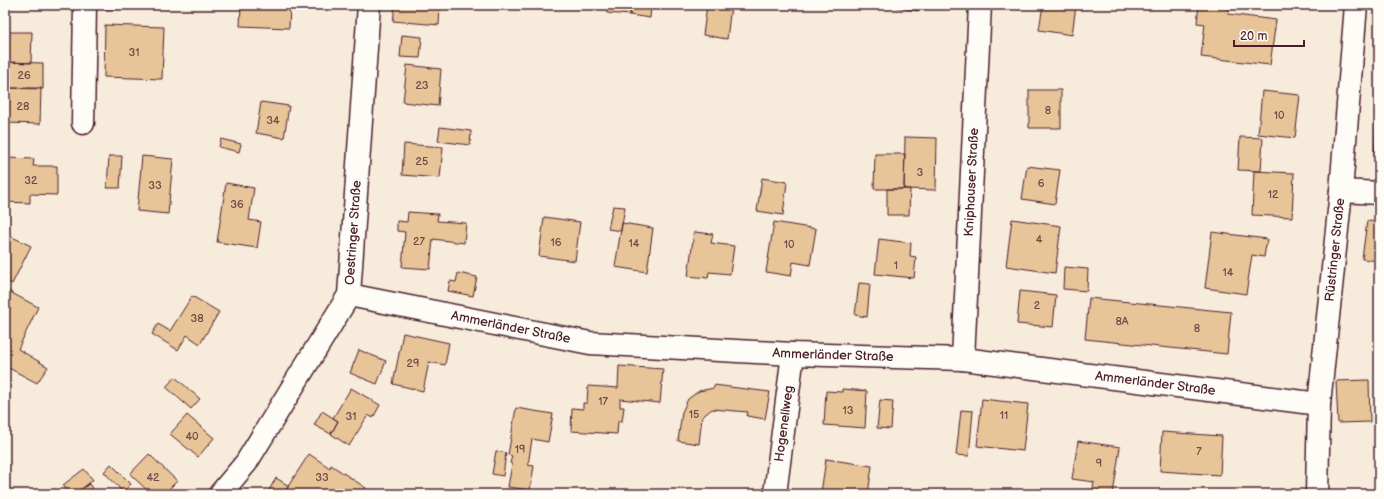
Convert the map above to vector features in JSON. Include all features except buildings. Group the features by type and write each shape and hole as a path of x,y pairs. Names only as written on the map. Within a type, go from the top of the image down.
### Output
{"street":[{"path":"83,123 85,5"},
{"name":"Oestringer Straße","path":"220,494 246,463 349,295 370,5"},
{"name":"Kniphauser Straße","path":"963,359 980,5"},
{"name":"Rüstringer Straße","path":"1317,494 1319,404 1341,191 1356,5"},
{"path":"1341,191 1379,193"},
{"name":"Ammerländer Straße","path":"349,295 590,343 793,354 963,359 1319,404"},
{"name":"Hogenellweg","path":"775,494 793,354"}]}
